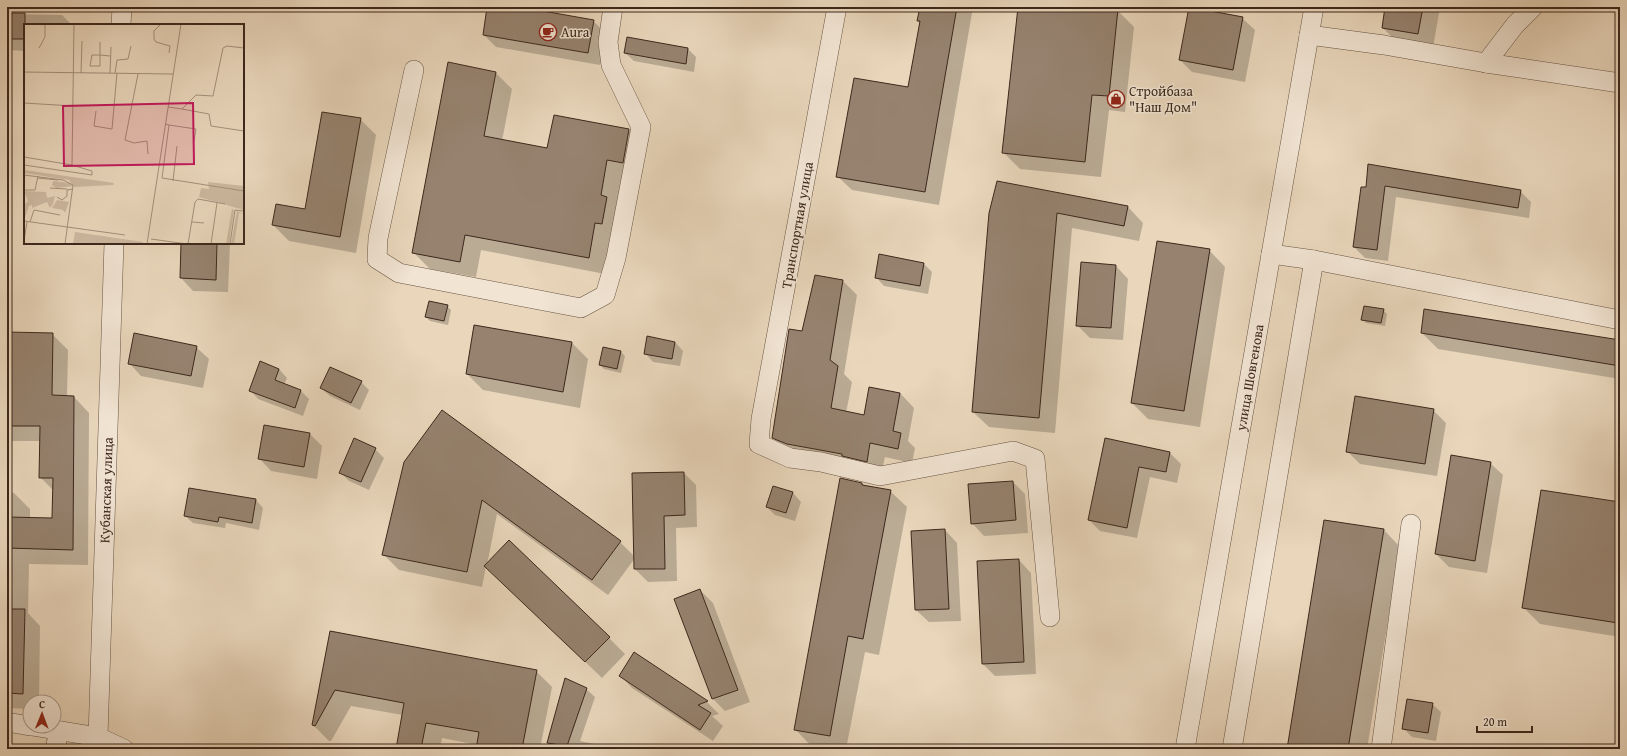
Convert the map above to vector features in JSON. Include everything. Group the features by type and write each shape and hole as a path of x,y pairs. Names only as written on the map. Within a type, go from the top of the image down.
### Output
{"street":[{"path":"121,24 122,7"},
{"path":"414,70 378,238 377,259 399,273 581,308 605,295 616,258 641,127 611,65 608,42 613,7"},
{"name":"Транспортная улица","path":"837,7 761,419 759,444 790,458 821,462 880,476 1013,451 1035,459 1050,617"},
{"name":"улица Шовгенова","path":"1185,749 1314,7"},
{"path":"1486,63 1514,25 1533,7"},
{"path":"1309,35 1384,45 1486,63 1620,83"},
{"name":"Кубанская улица","path":"98,737 114,244"},
{"path":"1271,254 1314,260 1620,320"},
{"path":"1232,749 1314,260"},
{"path":"1381,749 1411,524"},
{"path":"7,722 22,724"},
{"path":"62,731 98,737 124,749"},
{"path":"55,749 58,734"}],"building":[{"path":"487,7 520,7 594,20 588,53 483,35"},
{"path":"920,7 957,7 925,192 836,177 854,78 908,87 920,21 917,21"},
{"path":"1018,7 1095,7 1118,9 1109,96 1092,95 1085,162 1002,153"},
{"path":"1189,7 1243,17 1233,70 1179,60"},
{"path":"1385,7 1423,7 1418,34 1382,28"},
{"path":"7,13 25,13 24,39 7,39"},
{"path":"627,37 688,48 686,64 624,53"},
{"path":"448,62 496,72 484,136 547,148 554,115 629,129 623,163 607,160 601,195 607,197 602,224 595,223 589,258 465,235 460,262 412,253"},
{"path":"322,112 361,118 340,237 272,225 276,204 305,209"},
{"path":"1368,164 1521,190 1518,208 1385,186 1377,250 1353,247 1361,187 1366,187"},
{"path":"997,181 1128,206 1124,226 1057,213 1039,418 972,412 989,213"},
{"path":"1157,241 1210,249 1184,411 1131,403"},
{"path":"181,244 217,244 216,280 180,278"},
{"path":"879,254 924,263 920,286 875,278"},
{"path":"1081,262 1116,265 1111,328 1076,326"},
{"path":"815,275 843,280 830,360 838,366 831,408 864,415 869,387 900,393 893,431 901,433 898,449 870,443 867,462 842,456 842,454 787,444 772,438 789,329 802,331"},
{"path":"429,301 448,305 444,321 425,317"},
{"path":"1364,306 1384,309 1381,323 1361,320"},
{"path":"1424,309 1620,340 1620,366 1421,333"},
{"path":"474,325 572,342 563,392 466,374"},
{"path":"7,332 53,333 52,395 74,396 73,550 7,548 7,517 52,518 53,478 39,478 40,426 7,426"},
{"path":"134,333 197,346 191,376 128,364"},
{"path":"647,336 675,342 672,359 644,354"},
{"path":"603,347 621,351 617,369 599,365"},
{"path":"260,361 279,369 275,380 301,390 295,408 249,391"},
{"path":"330,367 362,381 351,403 320,388"},
{"path":"1355,396 1434,409 1425,464 1346,452"},
{"path":"442,410 621,541 592,580 482,500 467,572 382,555 404,462"},
{"path":"264,425 310,433 304,467 258,459"},
{"path":"354,438 376,448 361,482 339,473"},
{"path":"1105,438 1170,452 1166,472 1139,467 1127,528 1088,520"},
{"path":"1451,455 1491,462 1475,561 1435,554"},
{"path":"684,472 685,515 664,516 665,569 634,569 632,473"},
{"path":"840,478 862,483 862,485 891,490 863,639 848,636 830,736 794,730"},
{"path":"1013,481 1016,520 971,524 968,484"},
{"path":"773,486 793,492 786,513 766,507"},
{"path":"189,488 256,499 252,523 219,517 218,522 184,516"},
{"path":"1541,490 1620,502 1620,612 1618,623 1522,608"},
{"path":"1324,520 1384,529 1348,749 1287,749"},
{"path":"945,529 949,609 915,610 911,531"},
{"path":"509,540 610,637 585,662 484,566"},
{"path":"1019,559 1024,662 982,664 977,561"},
{"path":"700,589 738,690 712,699 674,599"},
{"path":"7,609 25,609 23,694 7,693"},
{"path":"330,631 537,670 522,749 476,749 479,732 426,723 421,749 396,749 404,703 335,690 315,726 312,725"},
{"path":"634,652 708,701 698,705 711,713 700,730 619,676"},
{"path":"565,678 587,688 567,746 547,743"},
{"path":"1407,699 1433,703 1428,733 1402,729"}],"place":[{"name":"Aura","path":"548,32"},
{"name":"Стройбаза \"Наш Дом\"","path":"1116,99"}]}
